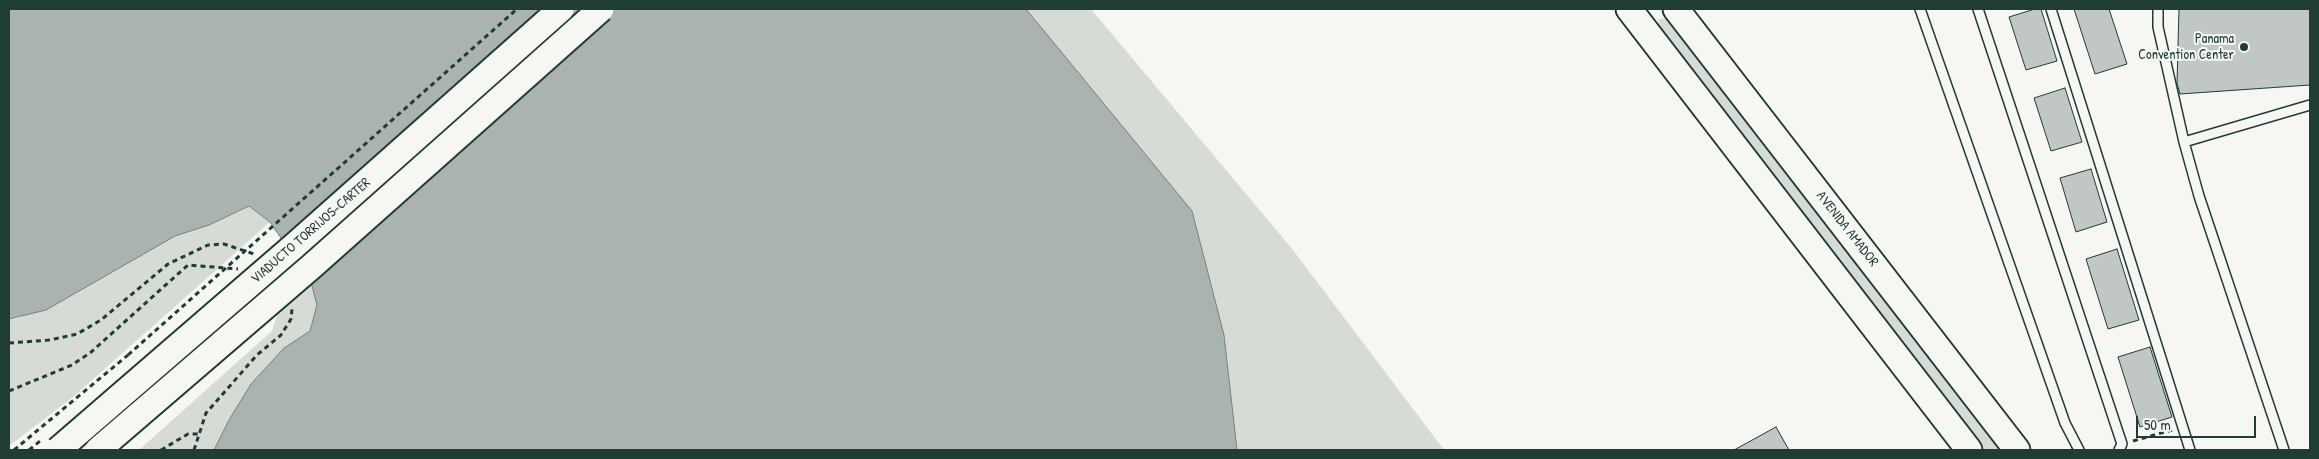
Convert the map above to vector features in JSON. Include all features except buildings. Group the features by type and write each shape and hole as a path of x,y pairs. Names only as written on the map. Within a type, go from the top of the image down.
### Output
{"main road":[{"name":"VIADUCTO TORRIJOS-CARTER","path":"58,450 294,246 561,9"},
{"name":"VIADUCTO TORRIJOS-CARTER","path":"98,450 312,266 601,9"},
{"name":"AVENIDA AMADOR","path":"1676,9 2017,450"},
{"path":"1635,12 1969,450"}],"lane":[{"path":"1920,9 2065,423 2079,450"},
{"path":"1978,9 2120,447"},
{"path":"2051,9 2190,450"},
{"path":"2158,9 2158,27 2184,142 2284,450"},
{"path":"2184,142 2310,105"}],"path":[{"path":"14,450 128,355 517,9"},
{"path":"2120,447 2182,427"},
{"path":"161,450 188,434 199,434"}],"shaded area":[{"path":"9,9 1026,9 1192,211 1224,335 1237,450 214,450 229,420 251,384 284,348 310,331 317,305 311,282 270,222 249,206 209,225 175,236 46,310 9,319"},
{"path":"1026,9 1091,9 1293,250 1444,450 1237,450 1224,335 1036,20"},
{"path":"1666,18 1676,25 2007,450 1983,450 1657,26 1659,19"},
{"path":"249,206 270,222 73,397 9,446 9,319 19,318 175,236 209,225"},
{"path":"312,282 317,305 310,331 284,348 229,420 214,450 139,450 272,331 277,315"}],"place":[{"name":"Panama Convention Center","path":"2244,47"}]}
